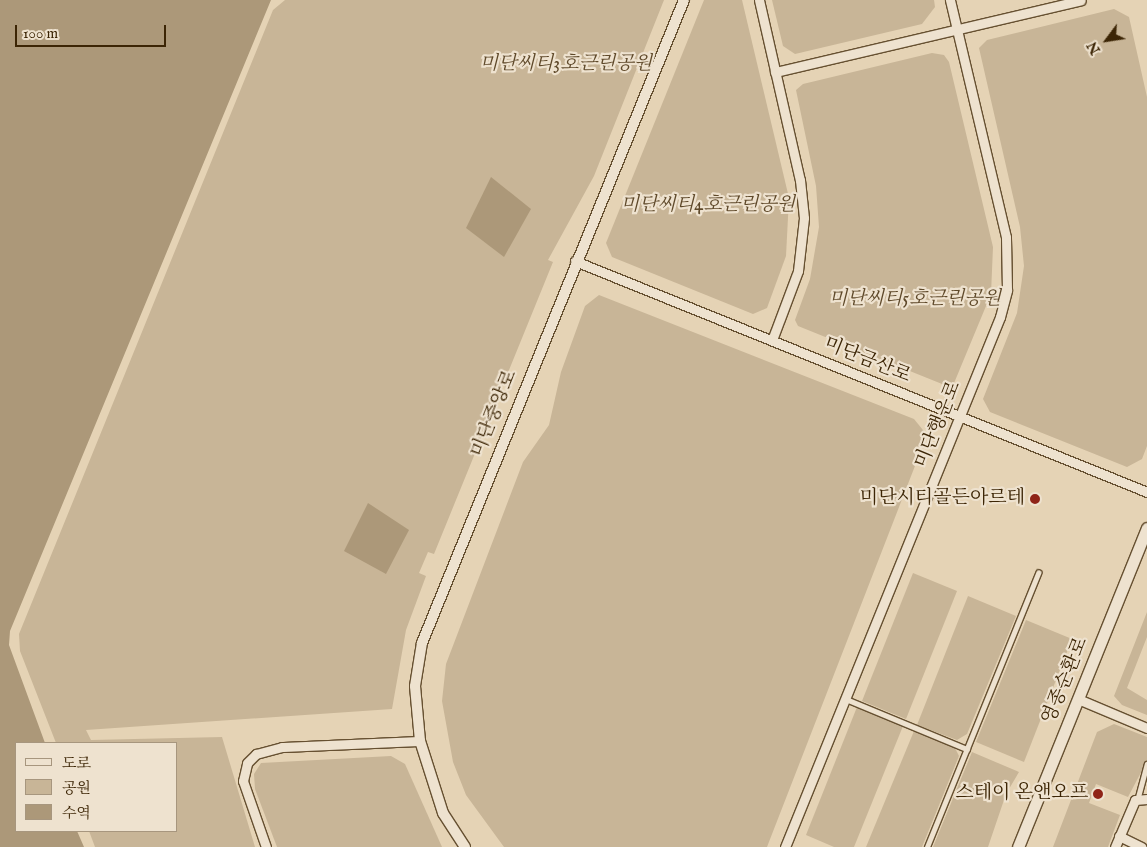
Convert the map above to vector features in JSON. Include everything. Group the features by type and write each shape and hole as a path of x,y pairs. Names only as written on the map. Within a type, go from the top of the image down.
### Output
{"main road":[{"name":"영종순환로","path":"1018,847 1147,528"}],"street":[{"name":"미단중앙로","path":"466,847 443,813 420,741 416,686 422,643 575,261 684,0"},
{"path":"759,0 800,180 804,226 798,271 772,340"},
{"name":"미단행운로","path":"785,847 1000,317 1009,262 950,0"},
{"path":"775,72 957,31 1055,3 1081,0"},
{"name":"미단금산로","path":"575,261 1147,492"},
{"path":"1078,699 1147,728"},
{"path":"266,847 243,781 247,763 256,754 276,747 420,741"},
{"path":"1115,847 1119,836 1143,798"},
{"path":"1119,836 1142,847"}],"lane":[{"path":"927,847 1038,573"},
{"path":"845,699 967,749"},
{"path":"1143,798 1147,764"}],"green space":[{"name":"미단씨티3호근린공원","path":"285,0 664,0 594,176 548,260 553,262 434,554 428,552 419,573 426,576 406,630 392,709 86,730 91,740 222,737 255,847 95,847 89,832 178,832 178,742 56,742 20,651 19,634 273,10"},
{"name":"미단씨티4호근린공원","path":"704,0 742,0 789,198 786,256 767,308 753,314 612,257 606,243"},
{"path":"772,0 934,0 935,7 922,24 795,54 783,46"},
{"path":"1114,9 1129,17 1147,97 1147,446 1142,459 1127,467 990,412 983,399 1017,313 1024,266 1020,227 979,48 987,40"},
{"name":"미단씨티5호근린공원","path":"932,53 944,55 949,62 993,247 991,294 952,388 798,326 795,320 810,279 819,227 816,186 796,90 803,84"},
{"path":"599,295 914,419 927,435 767,847 504,847 466,795 453,762 442,701 446,664 523,462 549,425 561,372 585,306"},
{"path":"913,573 957,591 906,719 862,701"},
{"path":"968,596 1016,616 967,734 957,740 917,725"},
{"path":"1147,612 1147,637 1127,688 1147,700 1147,715 1122,705 1114,696"},
{"path":"1026,620 1072,639 1024,762 976,742"},
{"path":"857,707 903,726 854,847 834,847 806,835"},
{"path":"1114,724 1147,737 1147,761 1128,797 1096,784 1089,803 1120,815 1108,847 1053,847 1097,732"},
{"path":"914,731 955,748 959,756 922,847 866,847"},
{"path":"972,752 1019,772 1006,794 988,847 933,847"},
{"path":"391,756 405,764 442,847 277,847 255,789 254,774 261,763"}],"water":[{"path":"0,0 271,0 10,631 9,645 45,742 15,742 15,832 77,832 84,847 0,847"},
{"path":"491,177 531,209 504,257 466,228"},
{"path":"368,503 409,530 386,574 344,551"}],"place":[{"name":"미단시티골든아르테","path":"1035,499"},
{"name":"스테이 온앤오프","path":"1098,794"}]}
